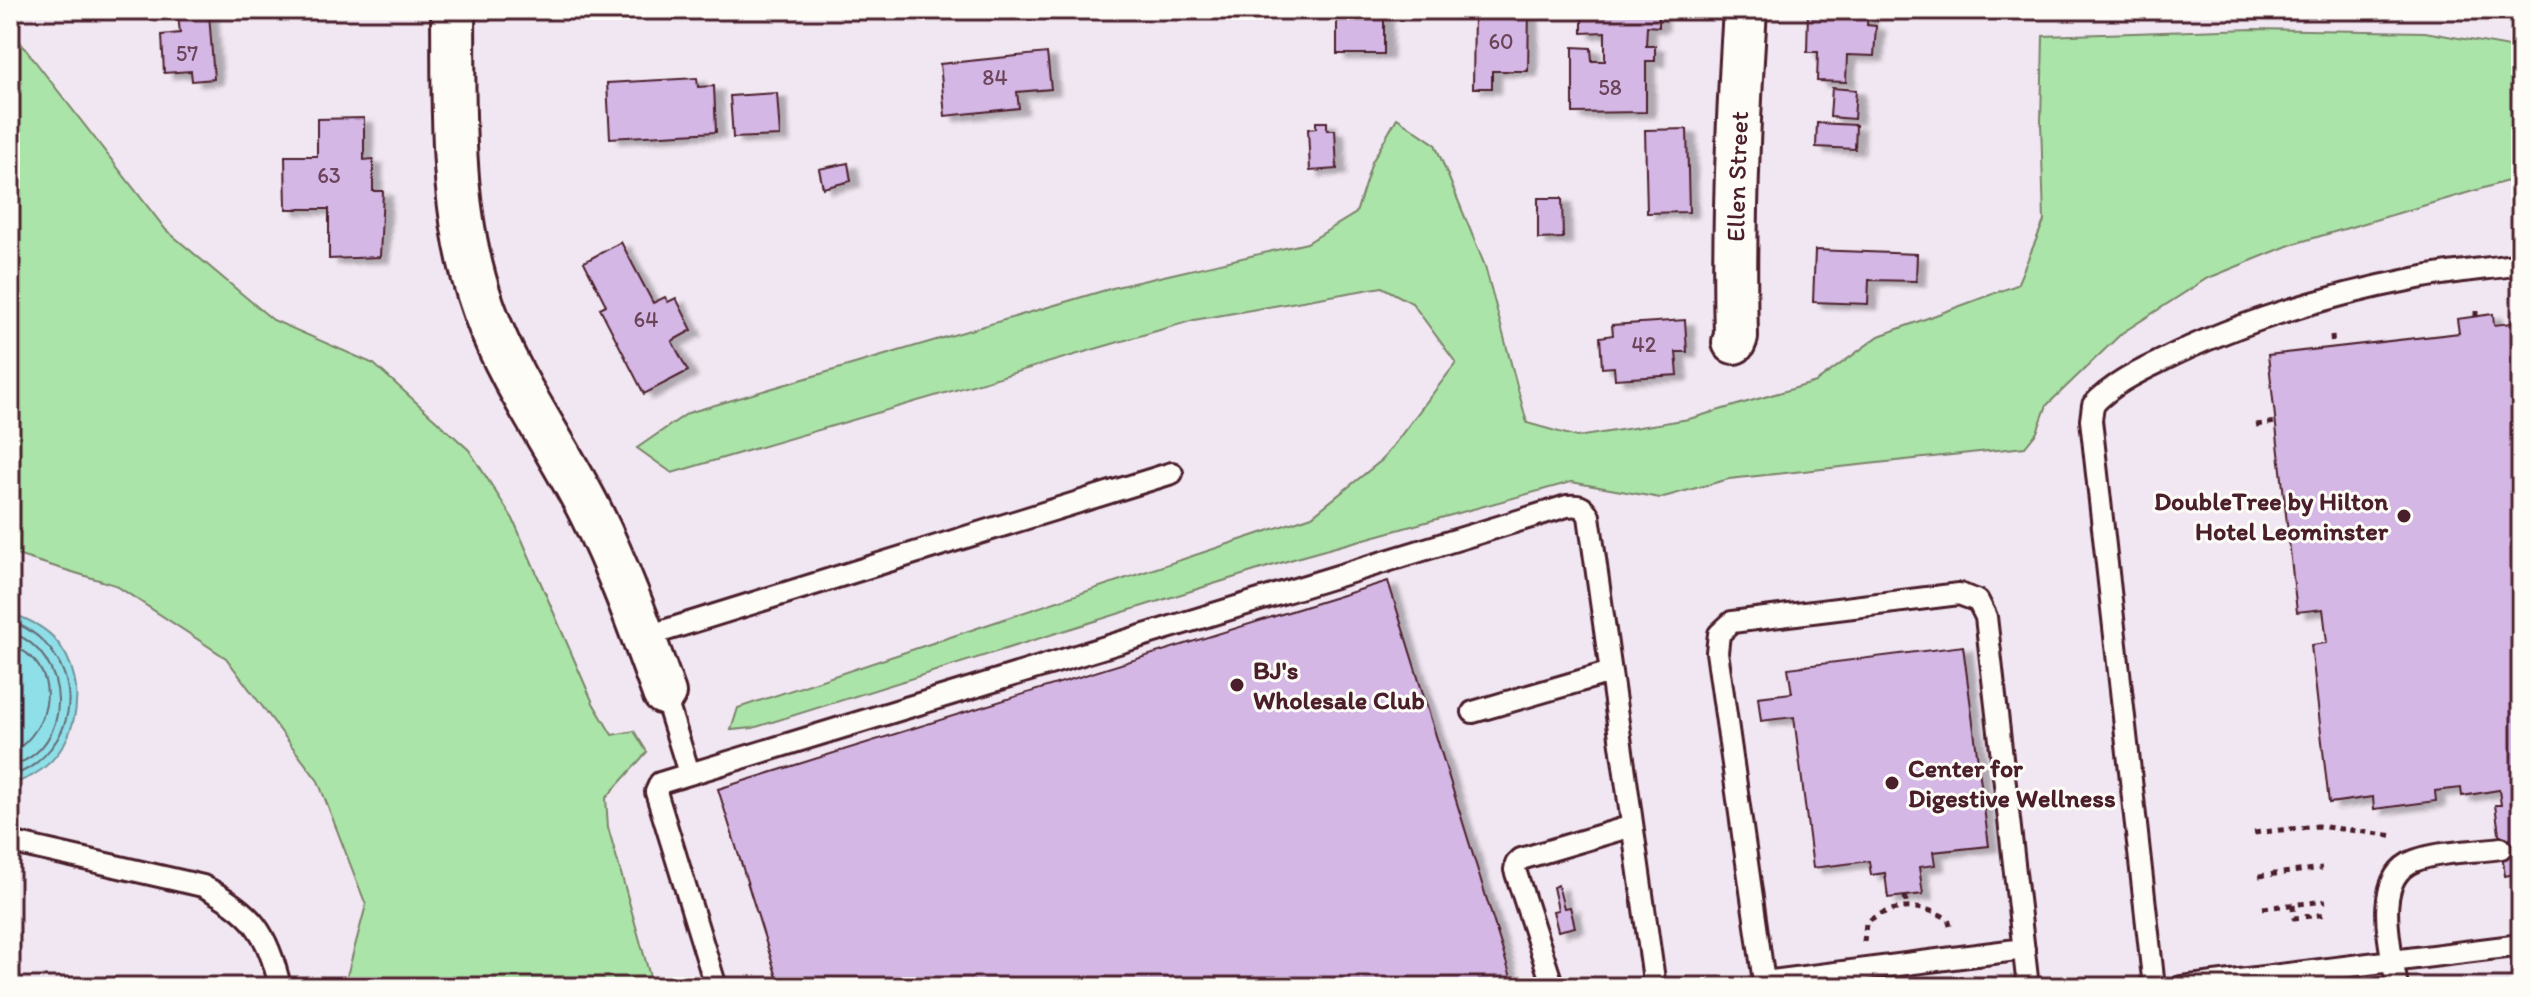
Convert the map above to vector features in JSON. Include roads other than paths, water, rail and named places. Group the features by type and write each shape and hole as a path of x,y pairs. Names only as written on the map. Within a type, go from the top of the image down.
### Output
{"street":[{"path":"453,10 455,138 463,233 484,310 514,378 591,513 644,637 664,693"},
{"name":"Ellen Street","path":"1734,342 1733,222 1738,88 1745,10"}],"lane":[{"path":"2154,987 2091,420 2093,405 2136,374 2186,348 2244,325 2420,277 2521,264"},
{"path":"644,637 1172,473"},
{"path":"716,987 656,792 660,783 1567,506 1579,505 1589,516 1655,987"},
{"path":"2024,949 1868,968 1764,985 1717,652 1719,634 1725,627 1732,622 1959,594 1978,601 1986,617 2024,949 2028,987"},
{"path":"1473,712 1611,672"},
{"path":"664,693 689,773"},
{"path":"1553,987 1515,870 1516,864 1521,859 1632,826"},
{"path":"10,842 203,886 229,900 251,918 265,939 280,987"},
{"path":"2397,987 2387,903 2393,879 2415,861 2501,848"},
{"path":"2182,987 2521,945"}],"water":[{"path":"10,613 33,622 53,637 67,657 74,678 76,701 73,723 64,744 50,762 32,776 10,784"}],"place":[{"name":"DoubleTree by Hilton Hotel Leominster","path":"2404,516"},
{"name":"BJ's Wholesale Club","path":"1237,685"},
{"name":"Center for Digestive Wellness","path":"1892,783"}]}
